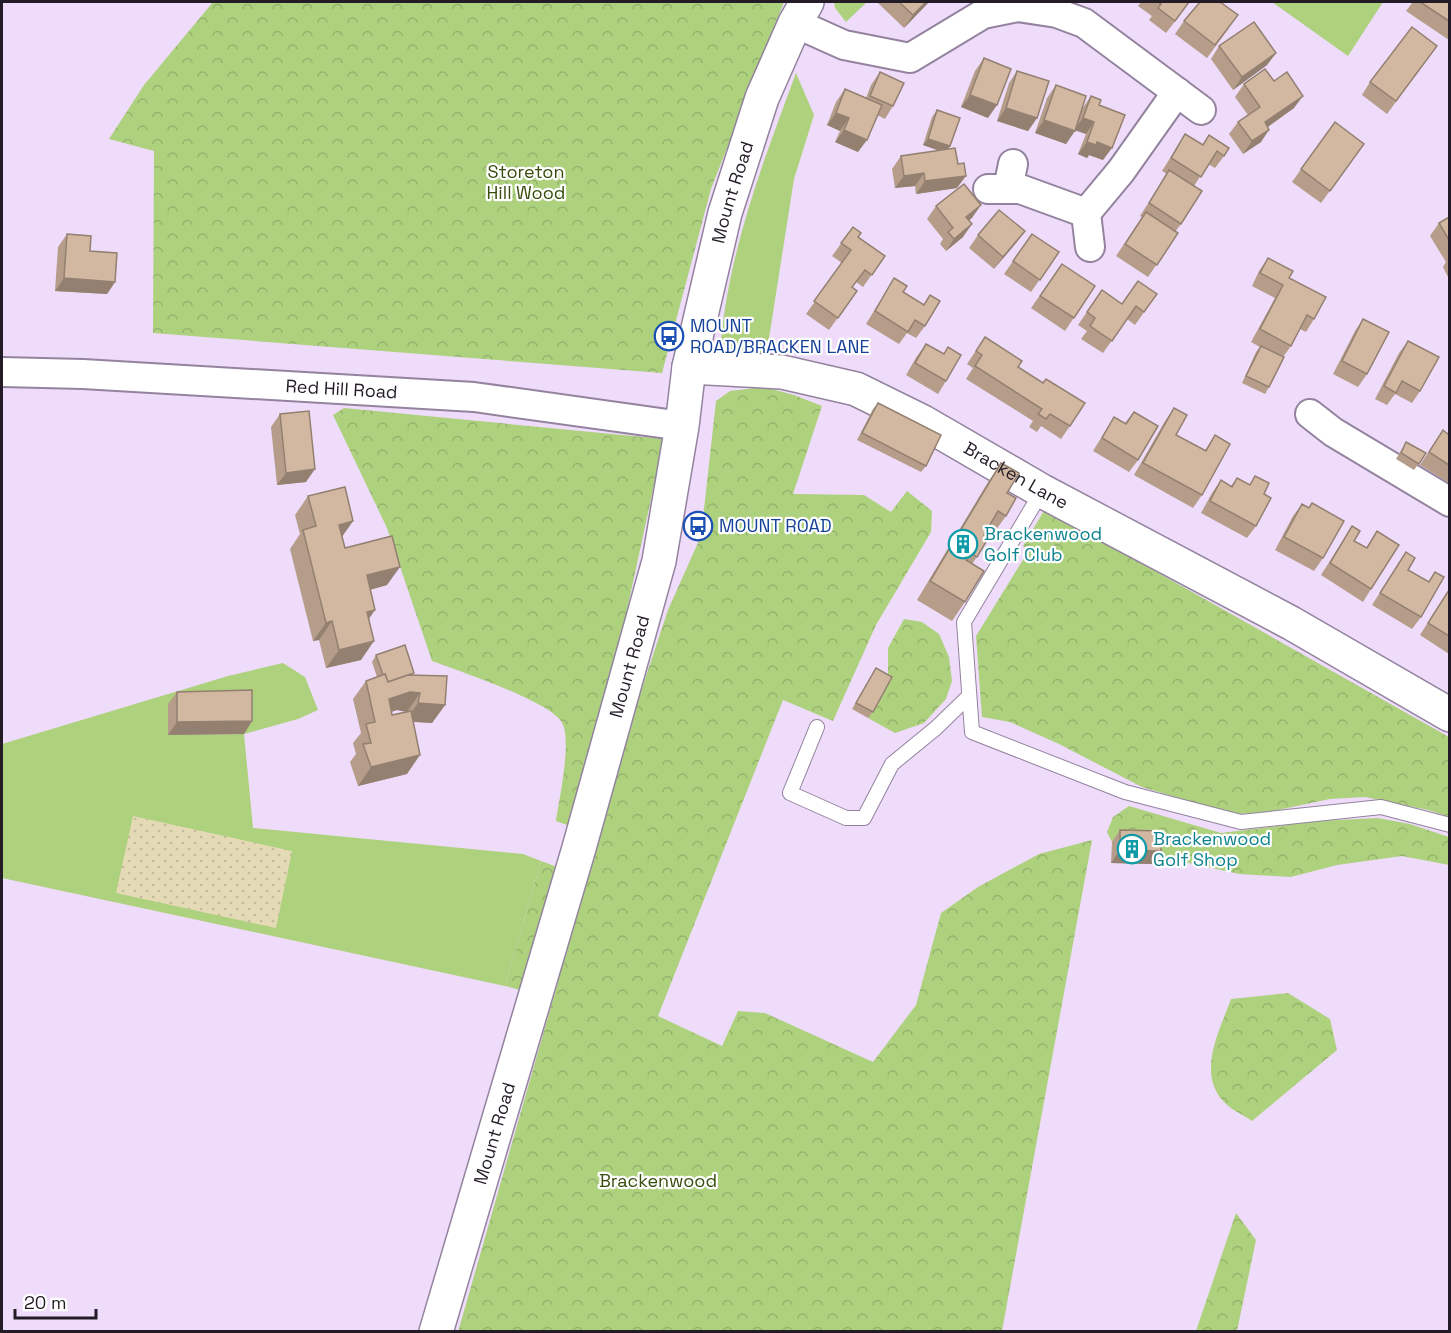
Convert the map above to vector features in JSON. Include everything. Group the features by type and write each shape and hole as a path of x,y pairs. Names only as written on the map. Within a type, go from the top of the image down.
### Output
{"main road":[{"name":"Mount Road","path":"436,1332 579,848 659,561 682,426 689,367 725,213 762,98 801,12"},
{"name":"Bracken Lane","path":"689,367 782,372 856,389 923,422 1042,491 1291,623 1449,715"}],"street":[{"path":"801,12 844,45 910,58 983,14 1018,7 1057,13 1084,23 1201,110"},
{"path":"1090,247 1086,213 1121,171 1177,92"},
{"path":"1003,181 1086,213"},
{"name":"Red Hill Road","path":"2,372 95,374 474,397 682,426"},
{"path":"1310,414 1333,432 1449,502"}],"lane":[{"path":"1042,491 964,621 972,732 1134,795 1241,822 1381,807 1449,825"},
{"path":"817,727 790,793 846,818 864,818 892,764 936,728 969,696"}],"green space":[{"name":"Storeton Hill Wood","path":"213,2 784,2 711,189 662,373 153,333 154,151 109,139 144,85"},
{"path":"834,2 867,2 846,22 835,8"},
{"path":"1272,2 1383,2 1348,56"},
{"path":"796,73 814,115 794,179 767,351 760,360 739,354 721,342 725,307 750,205"},
{"name":"Brackenwood","path":"764,387 822,406 793,494 864,495 891,512 907,491 932,511 931,532 876,625 833,721 783,700 658,1016 722,1046 738,1011 765,1013 873,1062 916,1005 941,913 978,887 1039,854 1092,840 1002,1331 458,1332 642,688 668,610 701,536 716,401 730,391"},
{"path":"344,408 664,439 606,707 575,828 556,821 566,740 561,721 552,713 521,695 432,661 387,528 333,415"},
{"path":"1045,509 1449,737 1449,817 1428,810 1365,797 1330,799 1264,813 1232,814 1142,787 1059,744 1010,722 982,717 976,636 1029,550 1023,546"},
{"path":"904,619 922,622 939,634 949,657 952,681 946,699 924,723 895,733 868,718 888,684 888,648"},
{"path":"283,663 305,677 318,710 298,719 244,734 253,828 523,854 541,861 505,986 2,878 2,744 228,676","holes":["168,704 243,734 169,735"]},
{"path":"1129,806 1221,833 1318,821 1378,818 1410,824 1449,837 1449,865 1402,856 1337,865 1291,877 1239,874 1152,855 1152,843 1112,842 1107,832 1113,817"},
{"path":"541,861 560,868 520,990 505,986"},
{"path":"1288,993 1330,1019 1337,1050 1252,1121 1227,1105 1216,1091 1211,1065 1213,1051 1231,999"},
{"path":"1236,1213 1256,1240 1237,1331 1196,1331"}],"sand":[{"path":"133,816 292,851 276,928 116,893"}],"building":[{"path":"899,2 926,2 913,15"},
{"path":"1158,2 1189,2 1175,21 1158,8 1161,4"},
{"path":"1200,2 1220,2 1238,15 1215,45 1184,21"},
{"path":"1420,2 1449,2 1449,21"},
{"path":"1254,22 1276,53 1242,77 1219,46"},
{"path":"1412,27 1437,46 1396,101 1370,82"},
{"path":"984,58 1011,69 997,105 970,95"},
{"path":"1265,69 1274,81 1287,72 1303,96 1265,122 1269,130 1252,141 1238,122 1260,107 1244,84"},
{"path":"1017,71 1049,81 1037,118 1006,108"},
{"path":"880,72 904,83 893,106 870,96"},
{"path":"1056,85 1086,96 1075,131 1044,120"},
{"path":"845,89 882,105 867,140 844,130 849,118 836,113"},
{"path":"1091,96 1101,100 1099,105 1125,115 1112,148 1097,142 1096,145 1087,142 1094,122 1083,118"},
{"path":"937,110 960,118 950,146 928,139"},
{"path":"1335,122 1364,144 1330,191 1301,169"},
{"path":"1185,134 1203,145 1209,135 1229,148 1224,156 1217,151 1201,177 1171,158"},
{"path":"955,148 958,164 964,163 966,176 925,181 924,173 904,176 901,156"},
{"path":"1169,170 1202,191 1181,224 1149,203"},
{"path":"964,184 981,205 966,217 972,224 954,239 948,232 953,228 936,206"},
{"path":"999,210 1025,231 1003,257 978,235"},
{"path":"1146,212 1178,233 1157,265 1125,244"},
{"path":"1449,217 1449,240 1439,223"},
{"path":"853,227 861,233 858,237 885,256 872,275 865,270 852,287 857,291 838,318 814,301 851,250 841,243"},
{"path":"67,234 91,236 90,251 117,253 115,282 64,278"},
{"path":"1032,234 1059,252 1040,280 1013,261"},
{"path":"1268,258 1293,271 1289,278 1326,297 1314,319 1307,315 1291,346 1260,329 1283,285 1260,273"},
{"path":"1062,264 1095,286 1074,318 1040,296"},
{"path":"894,278 907,286 903,292 924,305 930,295 940,301 925,326 915,320 908,332 875,311"},
{"path":"1138,281 1157,294 1144,312 1136,306 1112,341 1090,326 1095,318 1087,312 1102,290 1122,304"},
{"path":"1363,319 1389,332 1367,374 1342,361"},
{"path":"985,337 1022,361 1018,367 1043,383 1046,379 1085,403 1070,426 1050,414 1046,419 1038,414 1042,409 975,366 982,355 976,351"},
{"path":"1408,341 1439,357 1420,391 1402,381 1396,393 1384,386"},
{"path":"926,344 944,354 948,347 961,355 946,381 915,363"},
{"path":"1261,346 1284,357 1269,387 1246,376"},
{"path":"878,403 941,435 926,466 862,433"},
{"path":"1174,408 1187,415 1176,435 1206,451 1215,435 1230,444 1202,495 1143,463"},
{"path":"309,411 315,469 286,473 280,414"},
{"path":"1134,412 1158,426 1138,460 1102,438 1114,417 1126,424"},
{"path":"1443,430 1449,435 1449,465 1429,452"},
{"path":"1406,442 1426,453 1419,464 1401,453"},
{"name":"Brackenwood Golf Club","path":"1001,463 1019,473 1007,493 1016,498 1006,516 998,511 984,535 989,537 977,557 971,553 966,560 984,571 965,602 930,581"},
{"path":"1255,476 1269,483 1264,494 1271,498 1256,526 1210,501 1221,480 1232,487 1237,478 1250,485"},
{"path":"345,487 353,521 339,525 345,548 392,536 400,567 367,575 375,610 367,612 374,641 339,650 332,621 326,623 303,530 316,526 308,496"},
{"path":"1312,503 1344,521 1323,558 1284,537 1302,504 1309,508"},
{"path":"1352,526 1360,531 1354,541 1367,548 1377,531 1399,545 1371,589 1330,563"},
{"path":"1406,552 1415,558 1408,570 1429,582 1435,572 1444,577 1421,617 1380,593"},
{"path":"1449,590 1449,636 1428,623"},
{"path":"405,645 414,673 388,682 376,655"},
{"path":"876,668 892,677 873,712 856,703"},
{"path":"385,674 388,682 408,675 447,676 445,705 418,703 420,693 410,692 389,699 392,715 411,711 420,755 371,767 363,744 371,743 366,724 375,722 366,681"},
{"path":"252,690 252,721 177,722 177,692"},
{"path":"1120,830 1161,831 1161,851 1120,850"}],"place":[{"name":"MOUNT ROAD/BRACKEN LANE","path":"669,336"},
{"name":"MOUNT ROAD","path":"698,526"},
{"name":"Brackenwood Golf Club","path":"963,544"},
{"name":"Brackenwood Golf Shop","path":"1132,849"}]}
